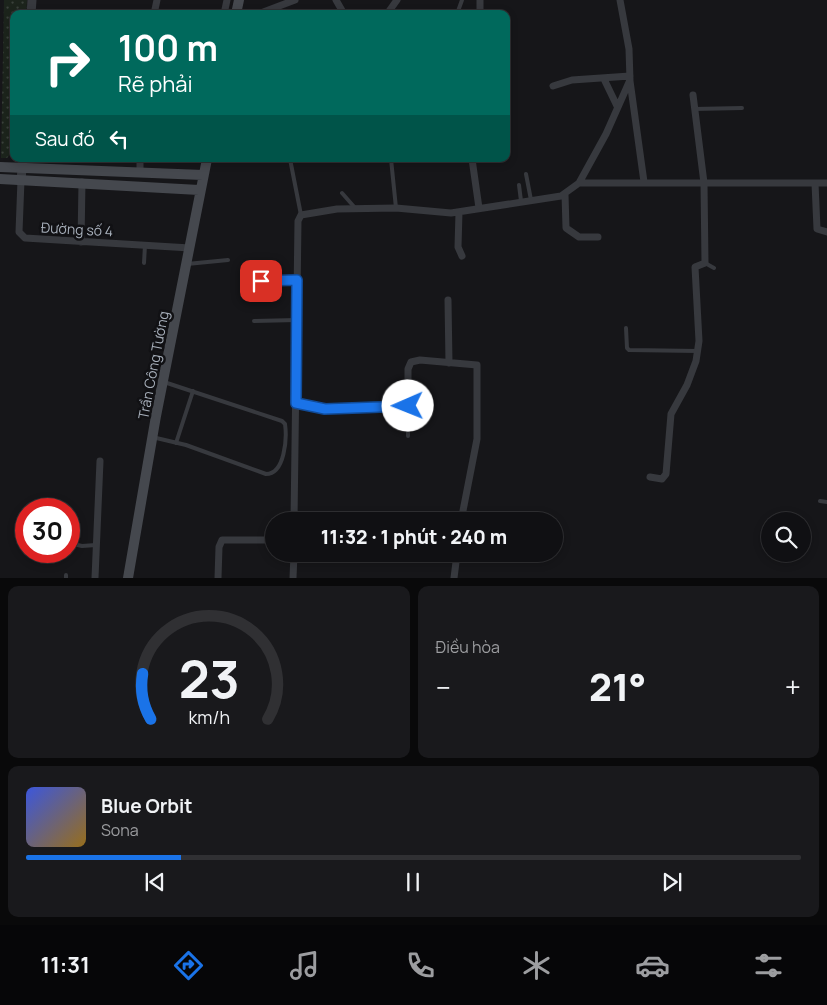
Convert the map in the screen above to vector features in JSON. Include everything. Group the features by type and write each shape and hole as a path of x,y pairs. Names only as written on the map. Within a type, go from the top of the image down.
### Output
{"main road":[{"name":"Trần Công Tường","path":"128,578 152,437 187,264 199,190 206,162"},
{"path":"4,167 22,163 140,173 203,175"},
{"path":"4,179 199,190"}],"street":[{"path":"269,10 296,0"},
{"path":"620,0 630,49 630,78 644,182"},
{"path":"553,86 572,80 630,78"},
{"path":"294,512 298,221 301,215 356,209 396,208 451,213 565,194 579,183 606,134 630,78"},
{"path":"604,79 617,106"},
{"path":"650,477 662,479 666,474 671,414 687,385 698,351 695,267 705,263 704,183 693,95"},
{"path":"140,162 140,173"},
{"path":"472,162 479,208"},
{"path":"21,180 22,163"},
{"name":"Đường số 4","path":"21,180 19,219 21,236 25,238 190,248"},
{"path":"81,242 82,182"},
{"path":"579,183 827,183"},
{"path":"815,183 816,229 827,232"},
{"path":"565,194 566,228 579,236 598,237"},
{"path":"459,212 458,247 462,256"},
{"path":"448,300 449,363"},
{"path":"296,403 325,409 408,406 408,368 411,362 420,360 473,363 477,367 477,439 462,512"},
{"path":"95,578 100,461"},
{"path":"218,578 219,548 222,540 265,540"},
{"path":"293,578 294,562"},
{"path":"454,578 456,562"}],"lane":[{"path":"694,109 742,108"},
{"path":"291,162 301,215"},
{"path":"391,162 396,208"},
{"path":"526,174 531,200"},
{"path":"519,185 521,201"},
{"path":"342,193 356,209"},
{"path":"144,245 144,263"},
{"path":"187,264 228,260"},
{"path":"705,263 714,268"},
{"path":"261,281 297,280"},
{"path":"254,321 297,320"},
{"path":"626,328 627,348 629,350 698,351"},
{"path":"152,437 176,442 266,474 276,471 281,464 285,424 163,382"},
{"path":"176,442 193,391"},
{"path":"408,406 408,436"},
{"path":"820,501 827,502"},
{"path":"80,546 96,545"}],"shaded area":[{"path":"4,0 27,0 26,10 10,10 10,155 7,158 1,158"}],"route":[{"path":"261,281 297,280 296,403 325,409 408,406"}]}
